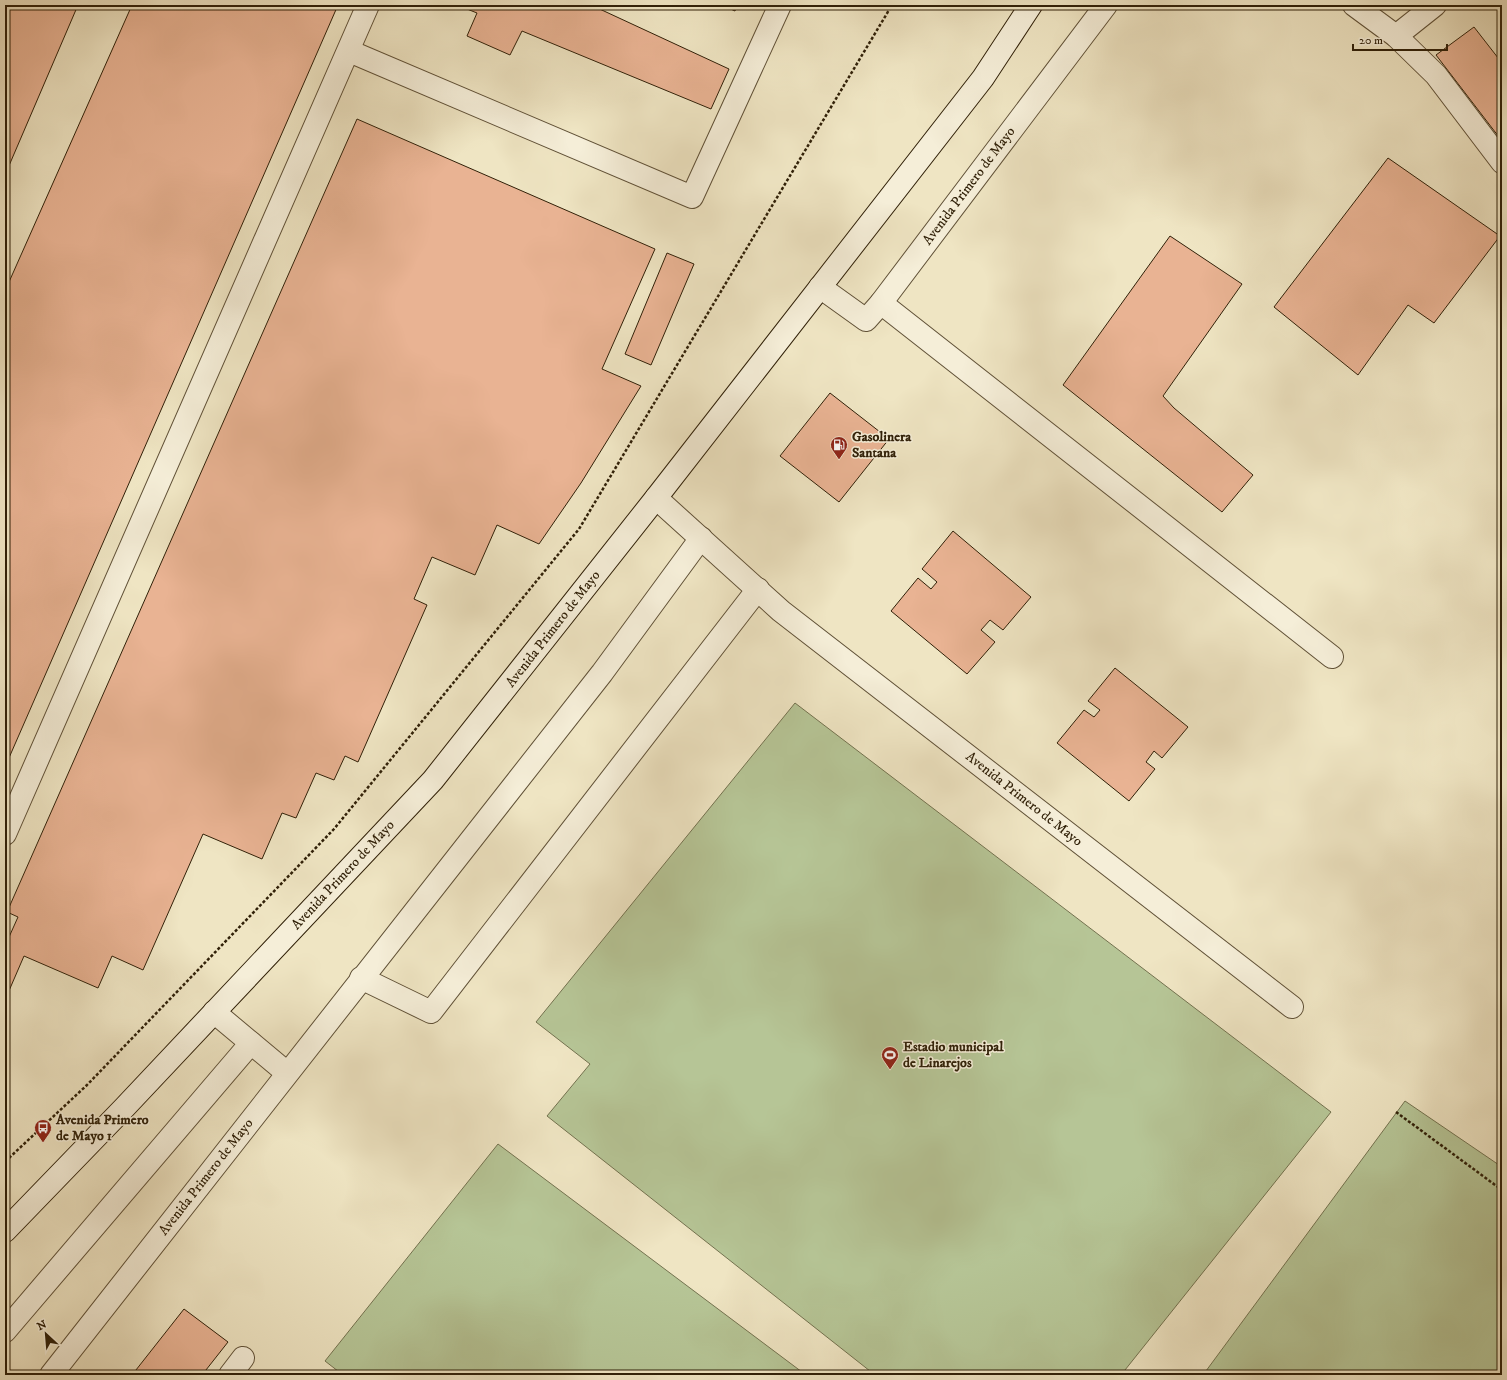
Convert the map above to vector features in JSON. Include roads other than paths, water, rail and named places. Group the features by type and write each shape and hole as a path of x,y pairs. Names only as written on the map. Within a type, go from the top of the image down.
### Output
{"street":[{"path":"5,834 368,5"},
{"path":"349,51 692,197 780,5"},
{"name":"Avenida Primero de Mayo","path":"5,1231 433,780 656,498 983,78 1031,5"},
{"name":"Avenida Primero de Mayo","path":"820,287 866,320 881,303 1106,5"},
{"path":"1354,5 1396,36 1436,75 1502,162"},
{"path":"1396,36 1435,5"},
{"path":"881,303 1332,657"},
{"name":"Avenida Primero de Mayo","path":"656,498 781,611 1292,1007"},
{"name":"Avenida Primero de Mayo","path":"51,1375 361,978 602,673 701,538"},
{"path":"361,978 431,1012 758,589"},
{"path":"214,1012 287,1073"},
{"path":"5,1331 251,1043"}],"place":[{"name":"Gasolinera Santana","path":"839,460"},
{"name":"Estadio municipal de Linarejos","path":"890,1070"},
{"name":"Avenida Primero de Mayo 1","path":"43,1143"}]}
